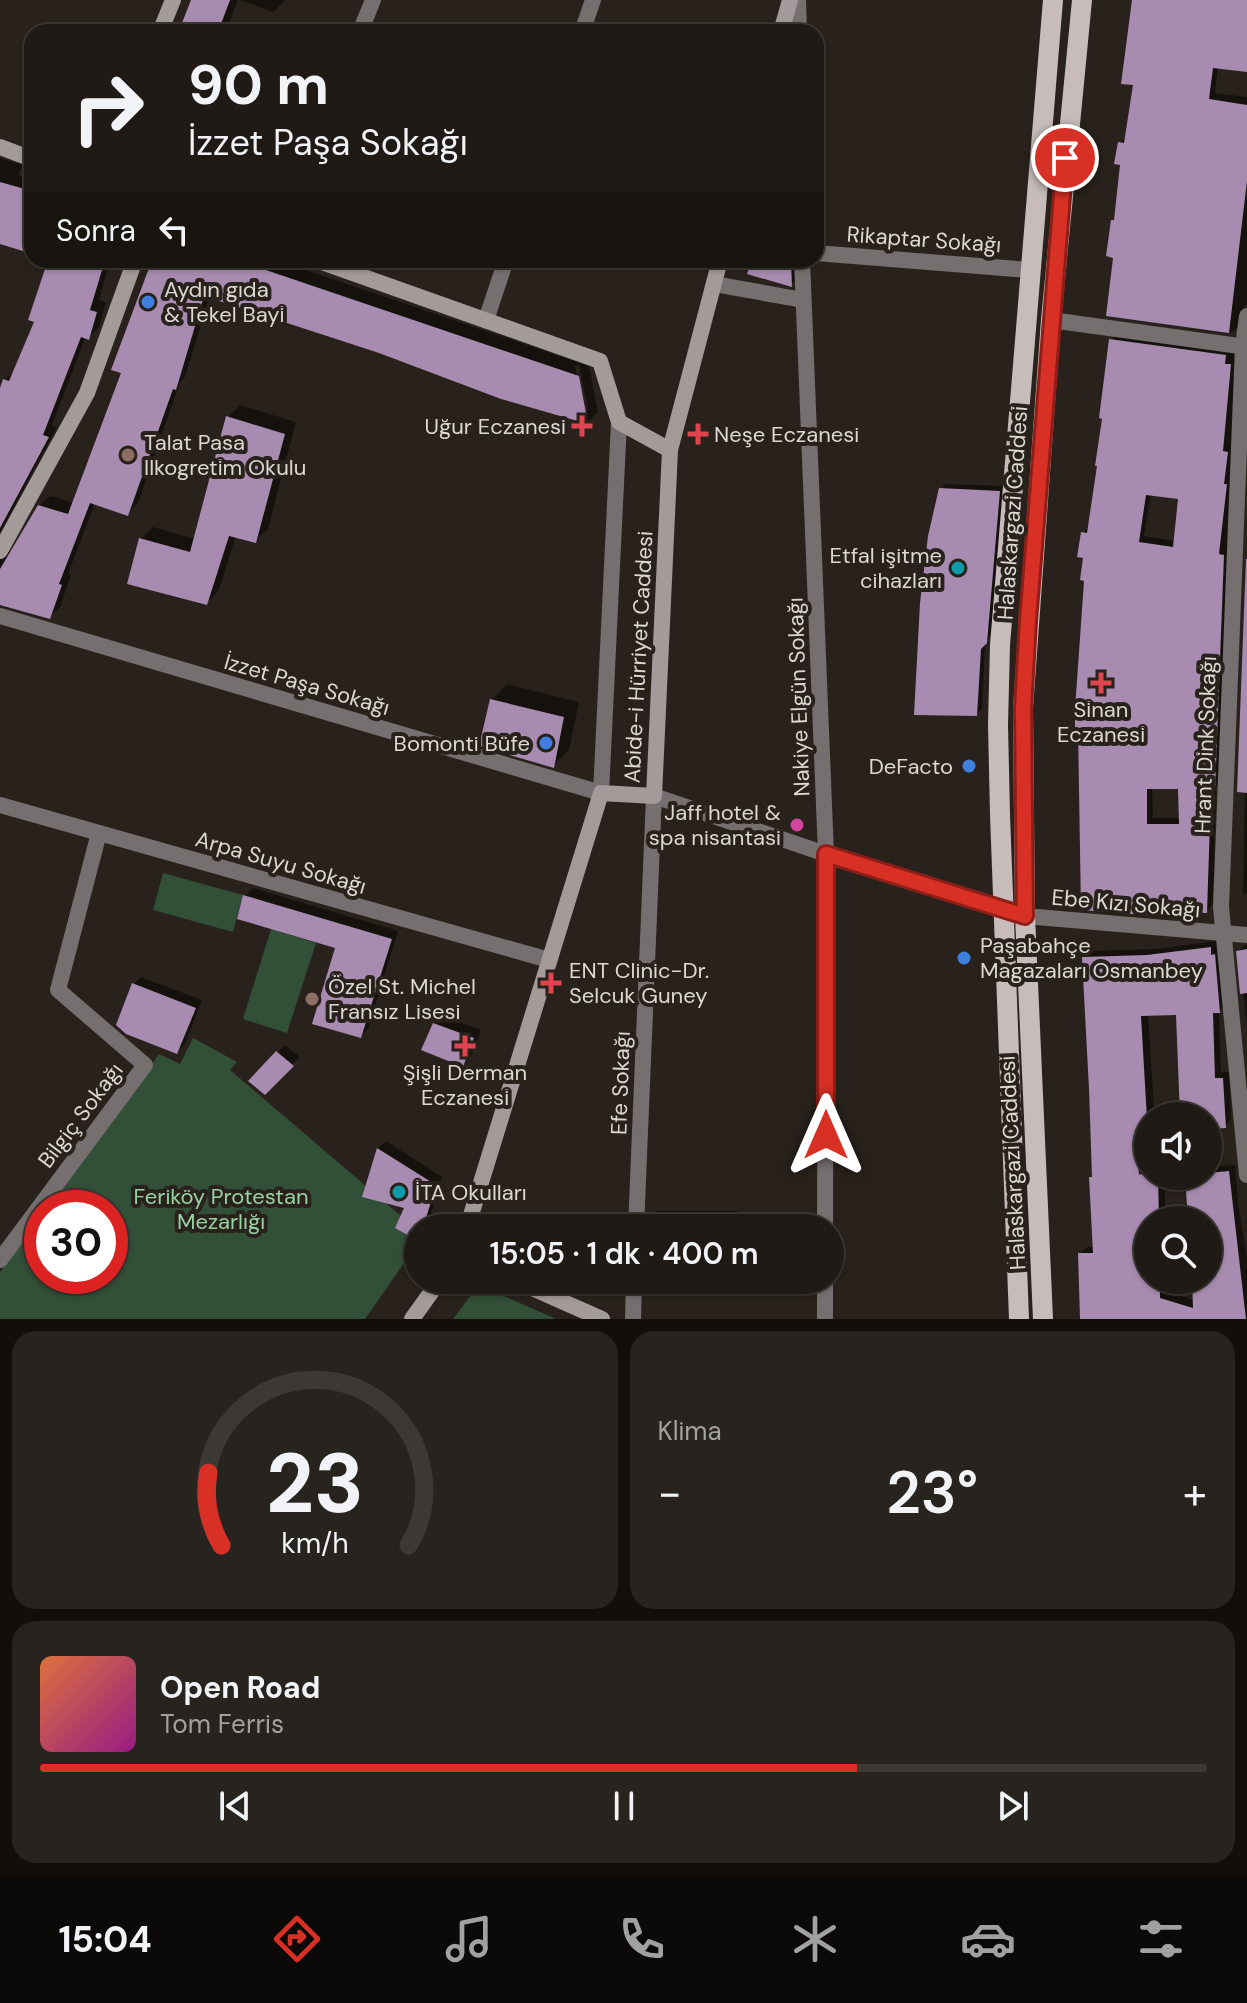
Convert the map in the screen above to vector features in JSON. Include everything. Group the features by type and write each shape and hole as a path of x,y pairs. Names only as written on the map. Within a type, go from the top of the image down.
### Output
{"main road":[{"path":"163,24 173,0"},
{"path":"783,24 790,0"},
{"name":"Halaskargazi Caddesi","path":"1019,1319 998,725 1000,645 1053,0"},
{"name":"Halaskargazi Caddesi","path":"1045,1318 1025,916 1024,694 1051,320 1082,0"},
{"path":"0,147 24,156"},
{"path":"0,551 87,393 132,268"},
{"path":"339,268 600,361 619,422 670,450"},
{"name":"Abide-i Hürriyet Caddesi","path":"471,1214 601,793 654,796 670,450 718,268"},
{"path":"1004,910 1025,916"},
{"path":"412,1319 430,1294"},
{"path":"546,1294 602,1319"}],"street":[{"path":"363,24 373,0"},
{"path":"585,24 593,0"},
{"path":"798,0 799,24"},
{"name":"Rikaptar Sokağı","path":"824,254 1029,270"},
{"path":"486,320 503,268"},
{"name":"Nakiye Elgün Sokağı","path":"802,268 826,854 825,1214"},
{"path":"714,284 803,300"},
{"name":"Hrant Dink Sokağı","path":"1247,316 1221,907 1247,1175"},
{"path":"1051,320 1245,346"},
{"path":"601,793 619,422"},
{"name":"İzzet Paşa Sokağı","path":"0,616 601,793"},
{"path":"654,796 1004,910"},
{"name":"Efe Sokağı","path":"637,1214 654,796"},
{"name":"Arpa Suyu Sokağı","path":"0,805 549,960"},
{"name":"Bilgiç Sokağı","path":"0,1260 145,1065 58,990 99,833"},
{"name":"Ebe Kızı Sokağı","path":"1025,916 1247,935"},
{"name":"Ebe Kızı Sokağı","path":"1224,935 1247,922"},
{"path":"633,1319 634,1294"},
{"path":"825,1294 825,1319"}],"green space":[{"path":"163,873 243,895 233,932 153,910"},
{"path":"271,929 316,943 287,1033 243,1019"},
{"name":"Feriköy Protestan Mezarlığı","path":"193,1038 237,1062 230,1070 401,1216 396,1228 404,1233 404,1263 365,1319 0,1319 0,1272 24,1239 24,1294 128,1294 128,1190 59,1190 159,1054 180,1064"},
{"path":"472,1294 499,1294 556,1319 453,1319"}],"building":[{"path":"191,0 230,0 221,24 182,24"},
{"path":"1132,0 1247,0 1247,72 1213,68 1209,99 1247,105 1247,181 1229,333 1106,316 1113,258 1106,256 1111,220 1114,220 1120,165 1114,164 1118,142 1124,143 1133,85 1121,84"},
{"path":"0,182 24,189 24,251 0,244"},
{"path":"45,268 103,268 90,310 97,312 89,340 81,337 43,435 49,437 0,528 0,388 3,379 9,381 34,322 28,320"},
{"path":"149,268 260,268 579,376 588,424 501,399 379,353 204,296 176,390 173,389 128,516 90,503 59,584 62,585 50,619 0,605 0,569 38,505 68,514 121,373 111,370"},
{"path":"749,268 791,268 792,287 747,274"},
{"path":"1109,339 1226,355 1225,364 1231,364 1223,451 1228,452 1224,484 1227,484 1219,554 1224,555 1207,913 1158,912 1158,916 1081,910 1075,709 1084,581 1080,580 1083,558 1077,557 1081,532 1087,533 1102,419 1099,418","holes":["1146,495 1178,499 1173,547 1139,542","1147,789 1178,789 1179,824 1147,824"]},
{"path":"226,416 285,434 256,543 229,536 207,605 127,584 139,538 190,552"},
{"path":"939,488 1000,491 987,643 981,649 977,716 914,715 920,603 928,536"},
{"path":"1247,559 1247,793 1237,792"},
{"path":"490,699 564,717 554,768 479,746"},
{"path":"243,895 392,939 361,1038 312,1024 335,948 237,919"},
{"path":"1211,947 1211,955 1215,954 1220,1013 1213,1013 1215,1078 1223,1078 1226,1128 1222,1128 1222,1102 1179,1102 1176,1015 1141,1016 1146,1102 1134,1102 1134,1190 1158,1190 1159,1206 1134,1206 1134,1294 1160,1294 1160,1298 1193,1308 1192,1294 1222,1294 1222,1206 1187,1206 1186,1190 1222,1190 1222,1172 1229,1171 1246,1319 1080,1319 1078,1253 1093,1253 1082,957 1147,955"},
{"path":"1247,949 1247,993 1240,994 1236,951"},
{"path":"132,983 196,1008 177,1054 126,1034 116,1025"},
{"path":"433,1023 474,1038 463,1067 421,1050"},
{"path":"276,1051 294,1066 265,1095 248,1081"},
{"name":"İTA Okulları","path":"377,1148 436,1185 427,1214 404,1214 404,1233 395,1228 404,1208 362,1197"}],"place":[{"name":"Aydın gıda & Tekel Bayi","path":"148,302"},
{"name":"Uğur Eczanesi","path":"582,426"},
{"name":"Neşe Eczanesi","path":"698,434"},
{"name":"Talat Pasa Ilkogretim Okulu","path":"128,455"},
{"name":"Etfal işitme cihazları","path":"958,568"},
{"name":"Sinan Eczanesi","path":"1101,683"},
{"name":"Bomonti Büfe","path":"546,743"},
{"name":"DeFacto","path":"969,766"},
{"name":"Jaff hotel & spa nisantasi","path":"797,825"},
{"name":"Paşabahçe Magazaları Osmanbey","path":"964,958"},
{"name":"ENT Clinic-Dr. Selcuk Guney","path":"551,983"},
{"name":"Özel St. Michel Fransız Lisesi","path":"312,999"},
{"name":"Şişli Derman Eczanesi","path":"465,1046"},
{"name":"İTA Okulları","path":"399,1192"}],"route":[{"path":"826,1135 826,854 1025,916 1023,708 1065,158"}]}
